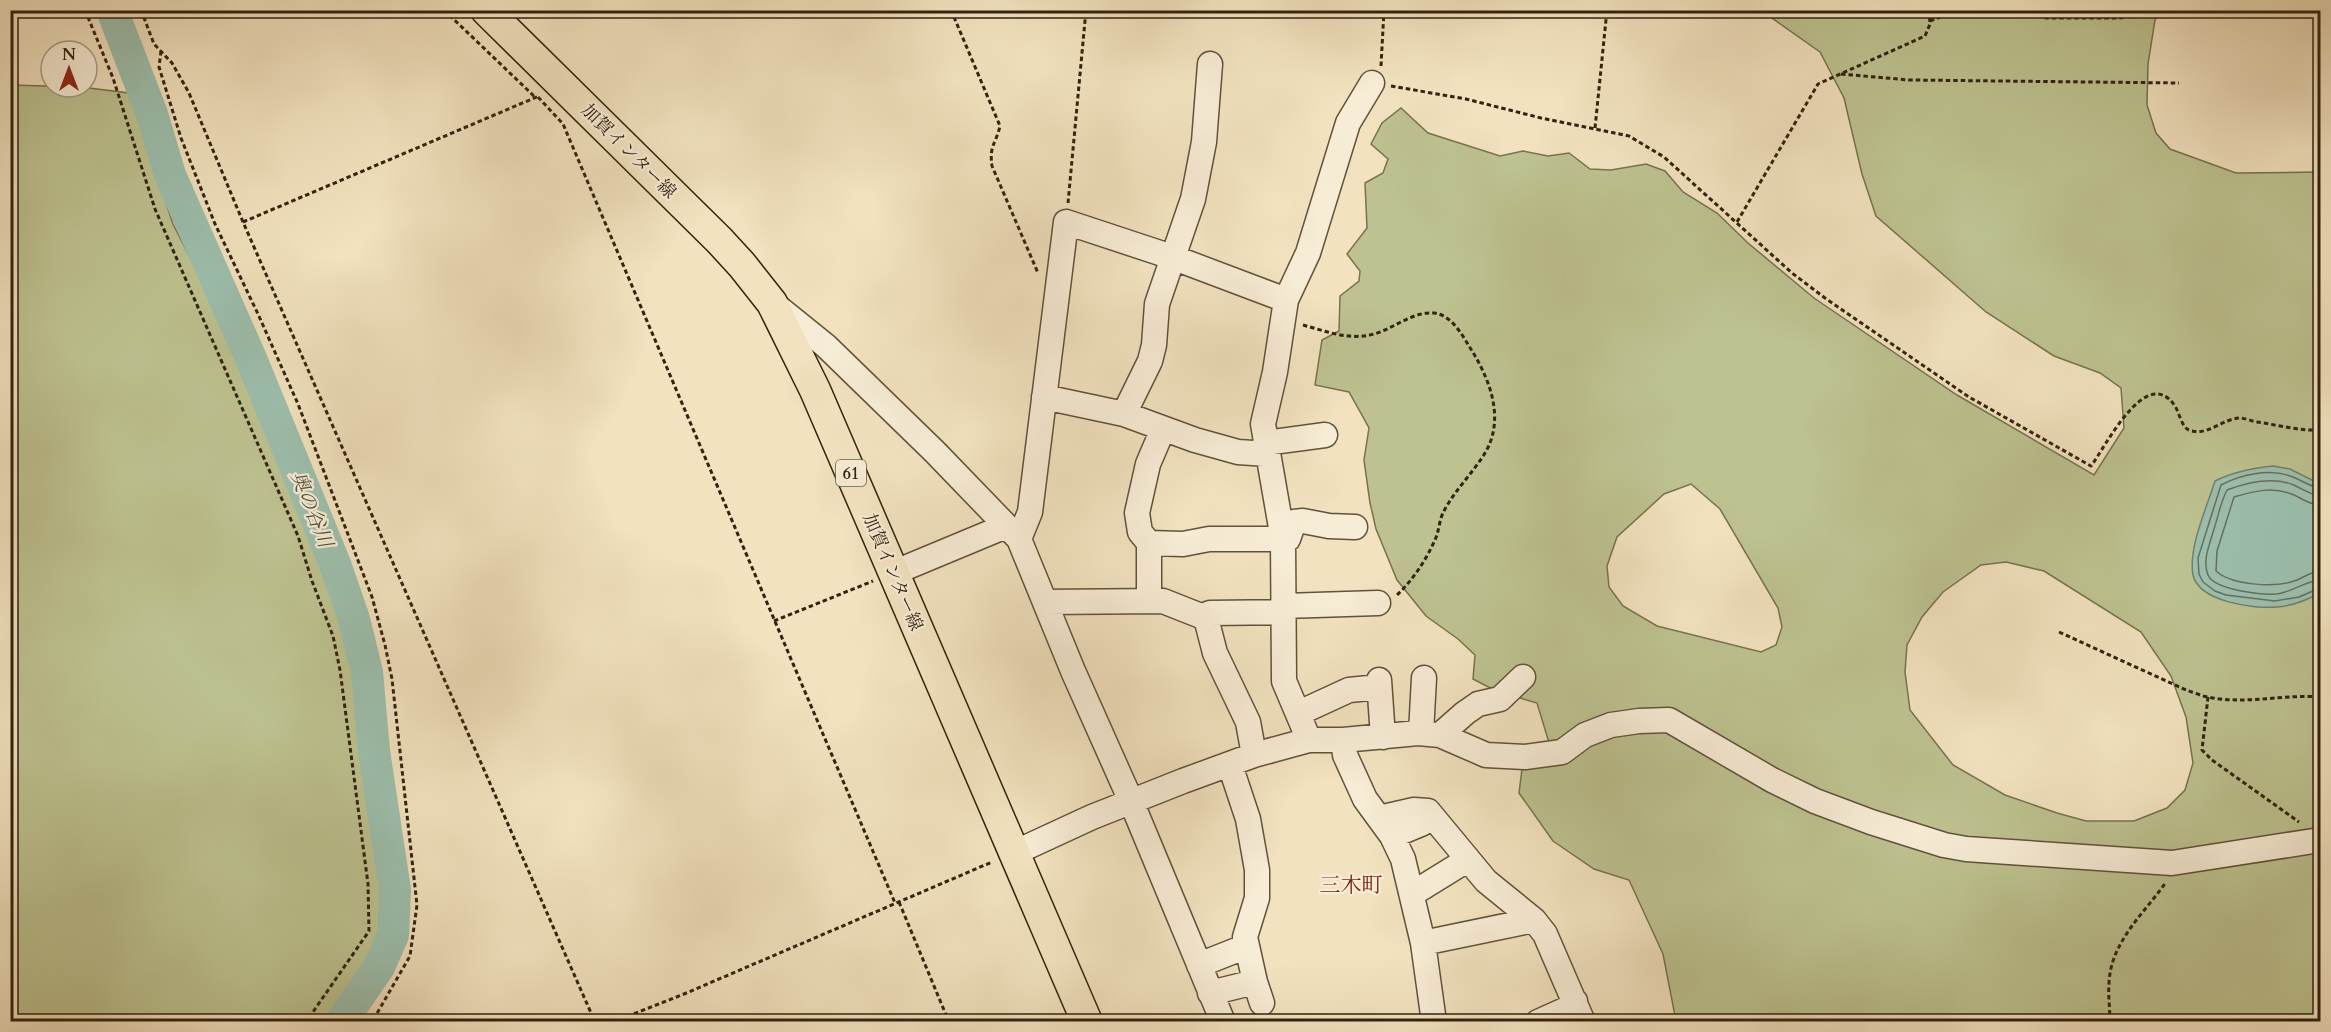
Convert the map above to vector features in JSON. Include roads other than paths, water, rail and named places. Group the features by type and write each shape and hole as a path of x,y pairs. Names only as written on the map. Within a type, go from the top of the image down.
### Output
{"main road":[{"name":"加賀インター線","path":"486,10 544,92 719,240 772,303 815,390 1087,1022"}],"street":[{"path":"1125,414 1150,361 1154,345 1157,304 1172,257 1187,222 1200,168 1209,96 1210,64"},
{"path":"1309,740 1284,681 1283,540 1263,424 1275,372 1285,310 1308,253 1348,123 1372,83"},
{"path":"893,573 1013,532 1030,512 1066,222 1172,257 1285,310"},
{"path":"772,303 826,346 1013,532 1131,801 1223,1022"},
{"path":"1044,397 1125,414 1162,429 1238,452 1325,435"},
{"path":"1149,600 1149,543 1140,532 1137,513 1148,464 1162,429"},
{"path":"1149,543 1183,544 1209,539 1283,540 1288,539 1294,522 1303,521 1329,526 1355,527"},
{"path":"1045,602 1163,601 1206,618 1215,652 1248,722 1254,755"},
{"path":"1203,616 1210,613 1378,603"},
{"path":"1431,734 1479,704 1500,699 1523,677"},
{"path":"1424,678 1431,734"},
{"path":"1299,713 1349,690 1379,683 1383,737"},
{"path":"1014,854 1131,801 1254,755 1309,740 1431,734 1486,755 1525,757 1562,752 1586,735 1611,725 1669,720 1772,780 1815,801 1944,845 1966,849 2172,863 2319,840"},
{"path":"1343,740 1345,755 1365,800 1386,827 1403,860 1423,943 1434,1022"},
{"path":"1210,993 1258,993 1245,937 1257,898 1257,870 1248,819 1230,765"},
{"path":"1386,827 1414,810 1428,811 1486,881 1534,920 1545,934 1579,1011"},
{"path":"1412,894 1467,860"},
{"path":"1423,943 1534,920"},
{"path":"1199,965 1247,946"},
{"path":"1538,1022 1569,1008 1579,1011"}],"water":[{"path":"2273,466 2290,469 2320,484 2320,593 2300,602 2277,607 2255,607 2216,598 2197,584 2192,564 2196,540 2215,481 2243,471"}],"waterway":[{"name":"奥の谷川","path":"112,10 152,114 170,175 252,361 335,564 354,619 367,672 374,751 395,890 393,935 379,967 341,1022"}],"district":[{"name":"三木町","path":"1351,885"}]}
